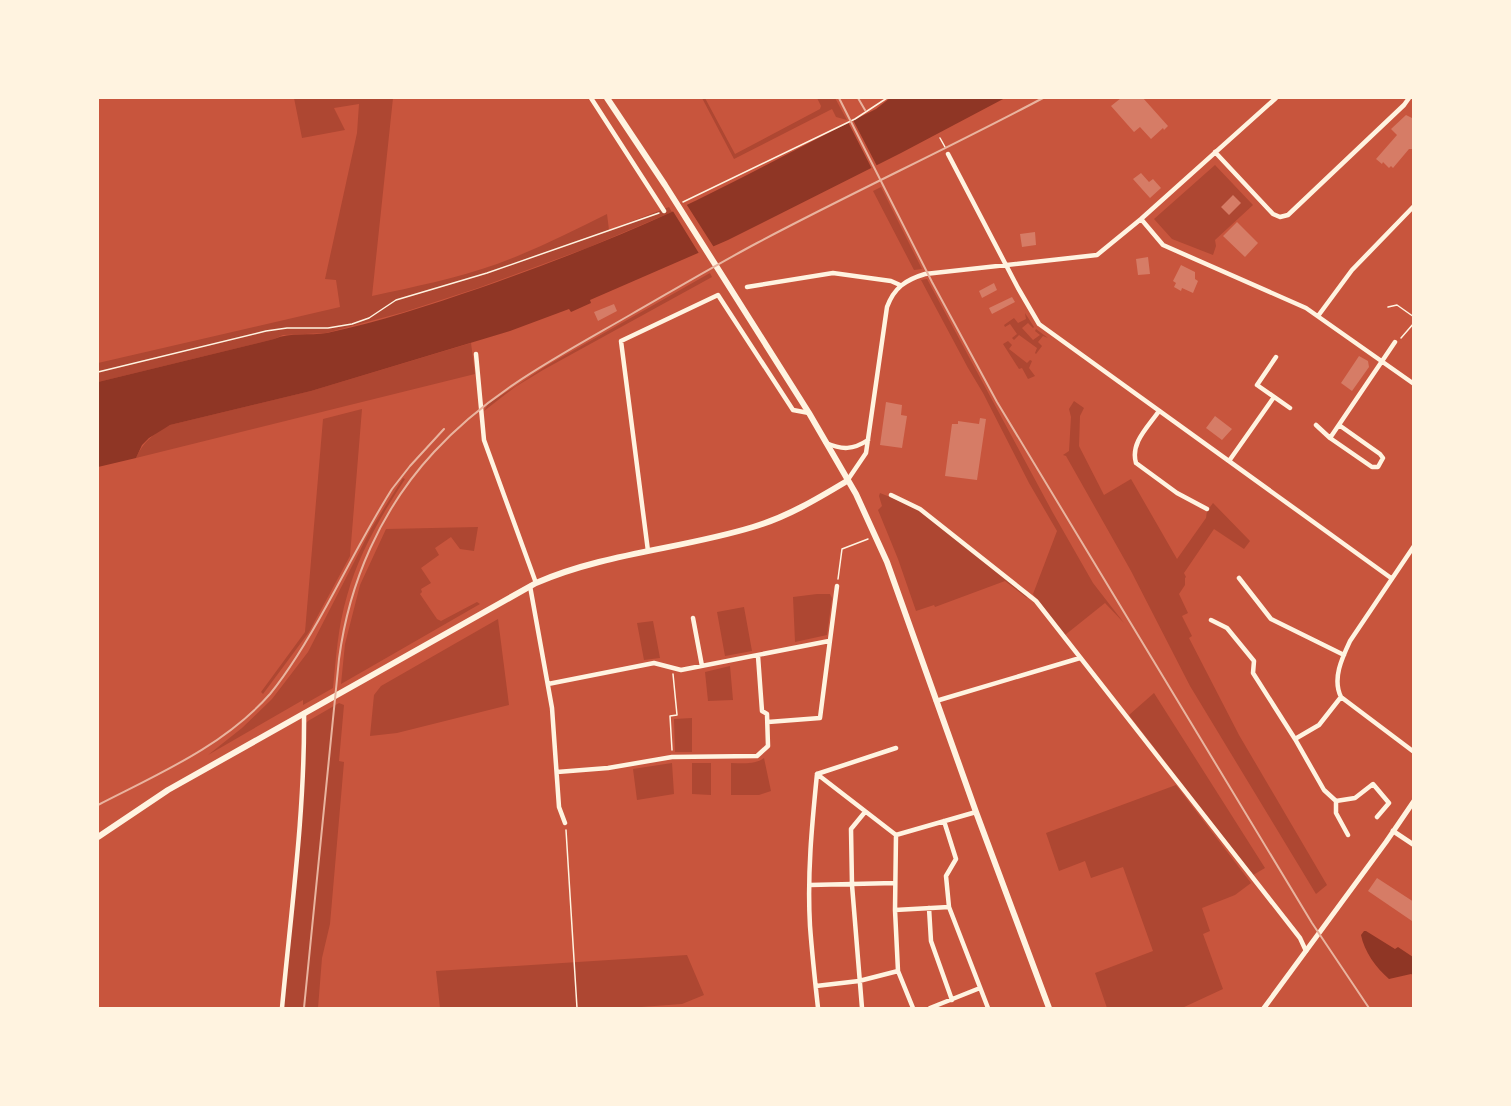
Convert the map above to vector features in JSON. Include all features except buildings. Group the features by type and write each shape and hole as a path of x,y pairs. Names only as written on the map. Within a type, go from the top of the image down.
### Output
{"main road":[{"path":"607,98 809,412 856,494 876,536 1049,1008"},
{"path":"98,837 168,790 558,573 591,563 755,526 794,511 847,481"}],"street":[{"path":"591,98 664,211"},
{"path":"847,481 866,453 887,307 900,285 910,278 925,274 1097,255 1141,219 1276,98"},
{"path":"1215,152 1273,214 1281,217 1288,215 1404,105 1408,98 1413,104"},
{"path":"948,154 1039,324 1391,578"},
{"path":"1318,316 1352,270 1413,206"},
{"path":"1141,219 1163,245 1306,308 1413,384"},
{"path":"747,286 833,273 891,281 900,285"},
{"path":"648,551 621,341 718,295 793,410 809,412"},
{"path":"1330,438 1395,342"},
{"path":"476,354 484,440 533,585 548,684 559,807 565,823"},
{"path":"1276,357 1257,385 1290,408"},
{"path":"1229,461 1274,397"},
{"path":"1160,411 1136,444 1134,456 1136,463 1177,493 1207,509"},
{"path":"1316,425 1330,438 1372,467 1382,464 1383,458 1380,454 1339,425"},
{"path":"825,443 846,449 854,448 868,440"},
{"path":"891,495 920,509 1027,593 1300,938 1306,951"},
{"path":"1413,546 1350,641 1336,687 1341,697 1413,752"},
{"path":"1239,578 1271,619 1344,655"},
{"path":"768,722 820,718 837,586"},
{"path":"693,618 702,666"},
{"path":"1211,620 1227,628 1254,661 1253,673 1324,790 1336,801 1336,813 1348,835"},
{"path":"548,684 654,663 681,670 829,641"},
{"path":"557,772 608,768 672,757 757,756 768,746 768,722 767,714 762,711 758,656"},
{"path":"936,701 1080,658"},
{"path":"1295,739 1319,725 1341,697"},
{"path":"282,1008 298,829 304,713"},
{"path":"817,774 896,748"},
{"path":"817,774 896,835"},
{"path":"817,774 813,810 810,925 818,1008"},
{"path":"1336,801 1355,798 1373,784 1389,803 1377,817"},
{"path":"1264,1008 1413,801"},
{"path":"862,1008 852,885 851,829 865,812"},
{"path":"896,835 976,812"},
{"path":"944,821 956,859 946,876 949,907 988,1008"},
{"path":"1393,831 1413,845"},
{"path":"896,835 895,910 898,971 913,1008"},
{"path":"810,885 895,883"},
{"path":"895,910 949,907"},
{"path":"928,908 930,941 952,1000"},
{"path":"816,986 859,981 898,971"},
{"path":"930,1008 980,988"}],"path":[{"path":"98,372 266,331 287,328 328,328 352,324 369,318 396,300 487,273 664,211 855,119 887,98"},
{"path":"940,138 948,154"},
{"path":"1388,307 1398,305 1413,317"},
{"path":"1395,342 1404,336 1413,323"},
{"path":"837,586 843,549 876,536"},
{"path":"672,757 670,716 677,715 673,669"},
{"path":"565,823 577,1008"}],"shaded area":[{"path":"294,98 393,98 372,296 451,278 497,264 539,247 607,214 609,230 669,207 672,212 587,248 404,312 326,333 283,335 98,382 98,363 340,307 336,280 325,279 357,133 359,104 334,108 345,130 302,138"},
{"path":"702,98 705,98 735,154 820,109 817,98 835,98 847,120 836,117 832,109 734,159"},
{"path":"890,98 1005,98 728,240 590,300 591,303 571,312 569,309 510,331 311,391 170,425 149,438 142,445 136,458 98,467 98,382 280,337 327,333 366,324 504,279 602,242 674,211 876,109"},
{"path":"1215,165 1253,205 1215,240 1213,255 1172,239 1154,219"},
{"path":"881,187 922,269 914,270 873,191"},
{"path":"710,273 712,277 543,370 515,387 484,411 488,404 546,366"},
{"path":"927,279 1093,583 1124,623 1105,603 1065,635 1033,594 1057,531 921,280"},
{"path":"1025,313 1034,327 1028,323 1022,328 1033,340 1040,335 1035,331 1036,329 1048,338 1043,336 1038,342 1042,346 1036,354 1037,348 1019,335 1014,340 1012,338 1017,334 1010,324 1005,327 1004,325 1014,318 1018,323 1026,319"},
{"path":"1008,341 1012,345 1009,349 1027,363 1032,361 1029,368 1035,376 1028,379 1022,368 1019,369 1003,344"},
{"path":"471,343 475,374 136,458 150,438 170,425 311,391"},
{"path":"1074,401 1084,408 1080,416 1079,446 1104,495 1131,479 1177,559 1206,518 1207,511 1213,503 1250,541 1244,549 1214,529 1184,573 1185,585 1179,594 1188,613 1182,616 1192,636 1189,638 1239,735 1327,885 1316,894 1190,686 1131,571 1066,456 1063,455 1069,451 1071,417 1069,409"},
{"path":"362,409 350,556 309,632 263,694 261,692 305,632 323,419"},
{"path":"403,478 405,479 357,565 339,630 333,688 303,705 303,700 208,755 242,728 272,699 308,652 371,529"},
{"path":"880,493 918,510 1026,594 1027,598 1005,581 935,607 934,605 916,611 878,510 882,506"},
{"path":"478,527 474,551 460,549 451,537 435,548 439,555 421,568 431,583 421,589 420,594 437,619 441,621 477,602 480,604 341,684 345,644 360,585 386,529"},
{"path":"830,594 832,598 827,635 795,642 793,597"},
{"path":"744,607 752,651 725,656 717,612"},
{"path":"498,619 509,705 397,733 370,736 374,695 381,686"},
{"path":"653,621 660,658 644,660 637,623"},
{"path":"730,666 733,700 708,701 705,672"},
{"path":"1154,693 1265,868 1253,875 1129,715"},
{"path":"339,703 344,705 339,761 344,762 330,924 322,958 318,1008 283,1008 306,723"},
{"path":"692,718 692,752 675,752 674,719"},
{"path":"764,758 771,791 759,795 731,795 731,763 753,763"},
{"path":"672,763 674,794 637,800 633,769"},
{"path":"692,763 711,763 711,795 692,794"},
{"path":"1176,785 1251,883 1235,895 1202,908 1210,931 1203,934 1223,989 1182,1008 1107,1008 1095,973 1153,951 1123,867 1091,878 1085,861 1059,871 1046,833"},
{"path":"1364,931 1395,949 1398,947 1413,957 1413,975 1389,979 1368,953 1361,935"},
{"path":"687,955 704,995 682,1004 627,1008 440,1008 436,971"}],"pier":[{"path":"852,118 878,168 873,171 847,120"},
{"path":"685,202 715,249 700,255 671,208"}],"railway":[{"path":"839,98 932,282 997,402 1312,923 1369,1008"},
{"path":"858,98 865,110"},
{"path":"304,1008 339,659 344,630 359,575 370,548 383,522 415,474 434,452 478,411 552,360 757,243 1043,98"},
{"path":"98,805 167,770 211,744 232,729 270,694 307,640 392,489 444,429"}]}
